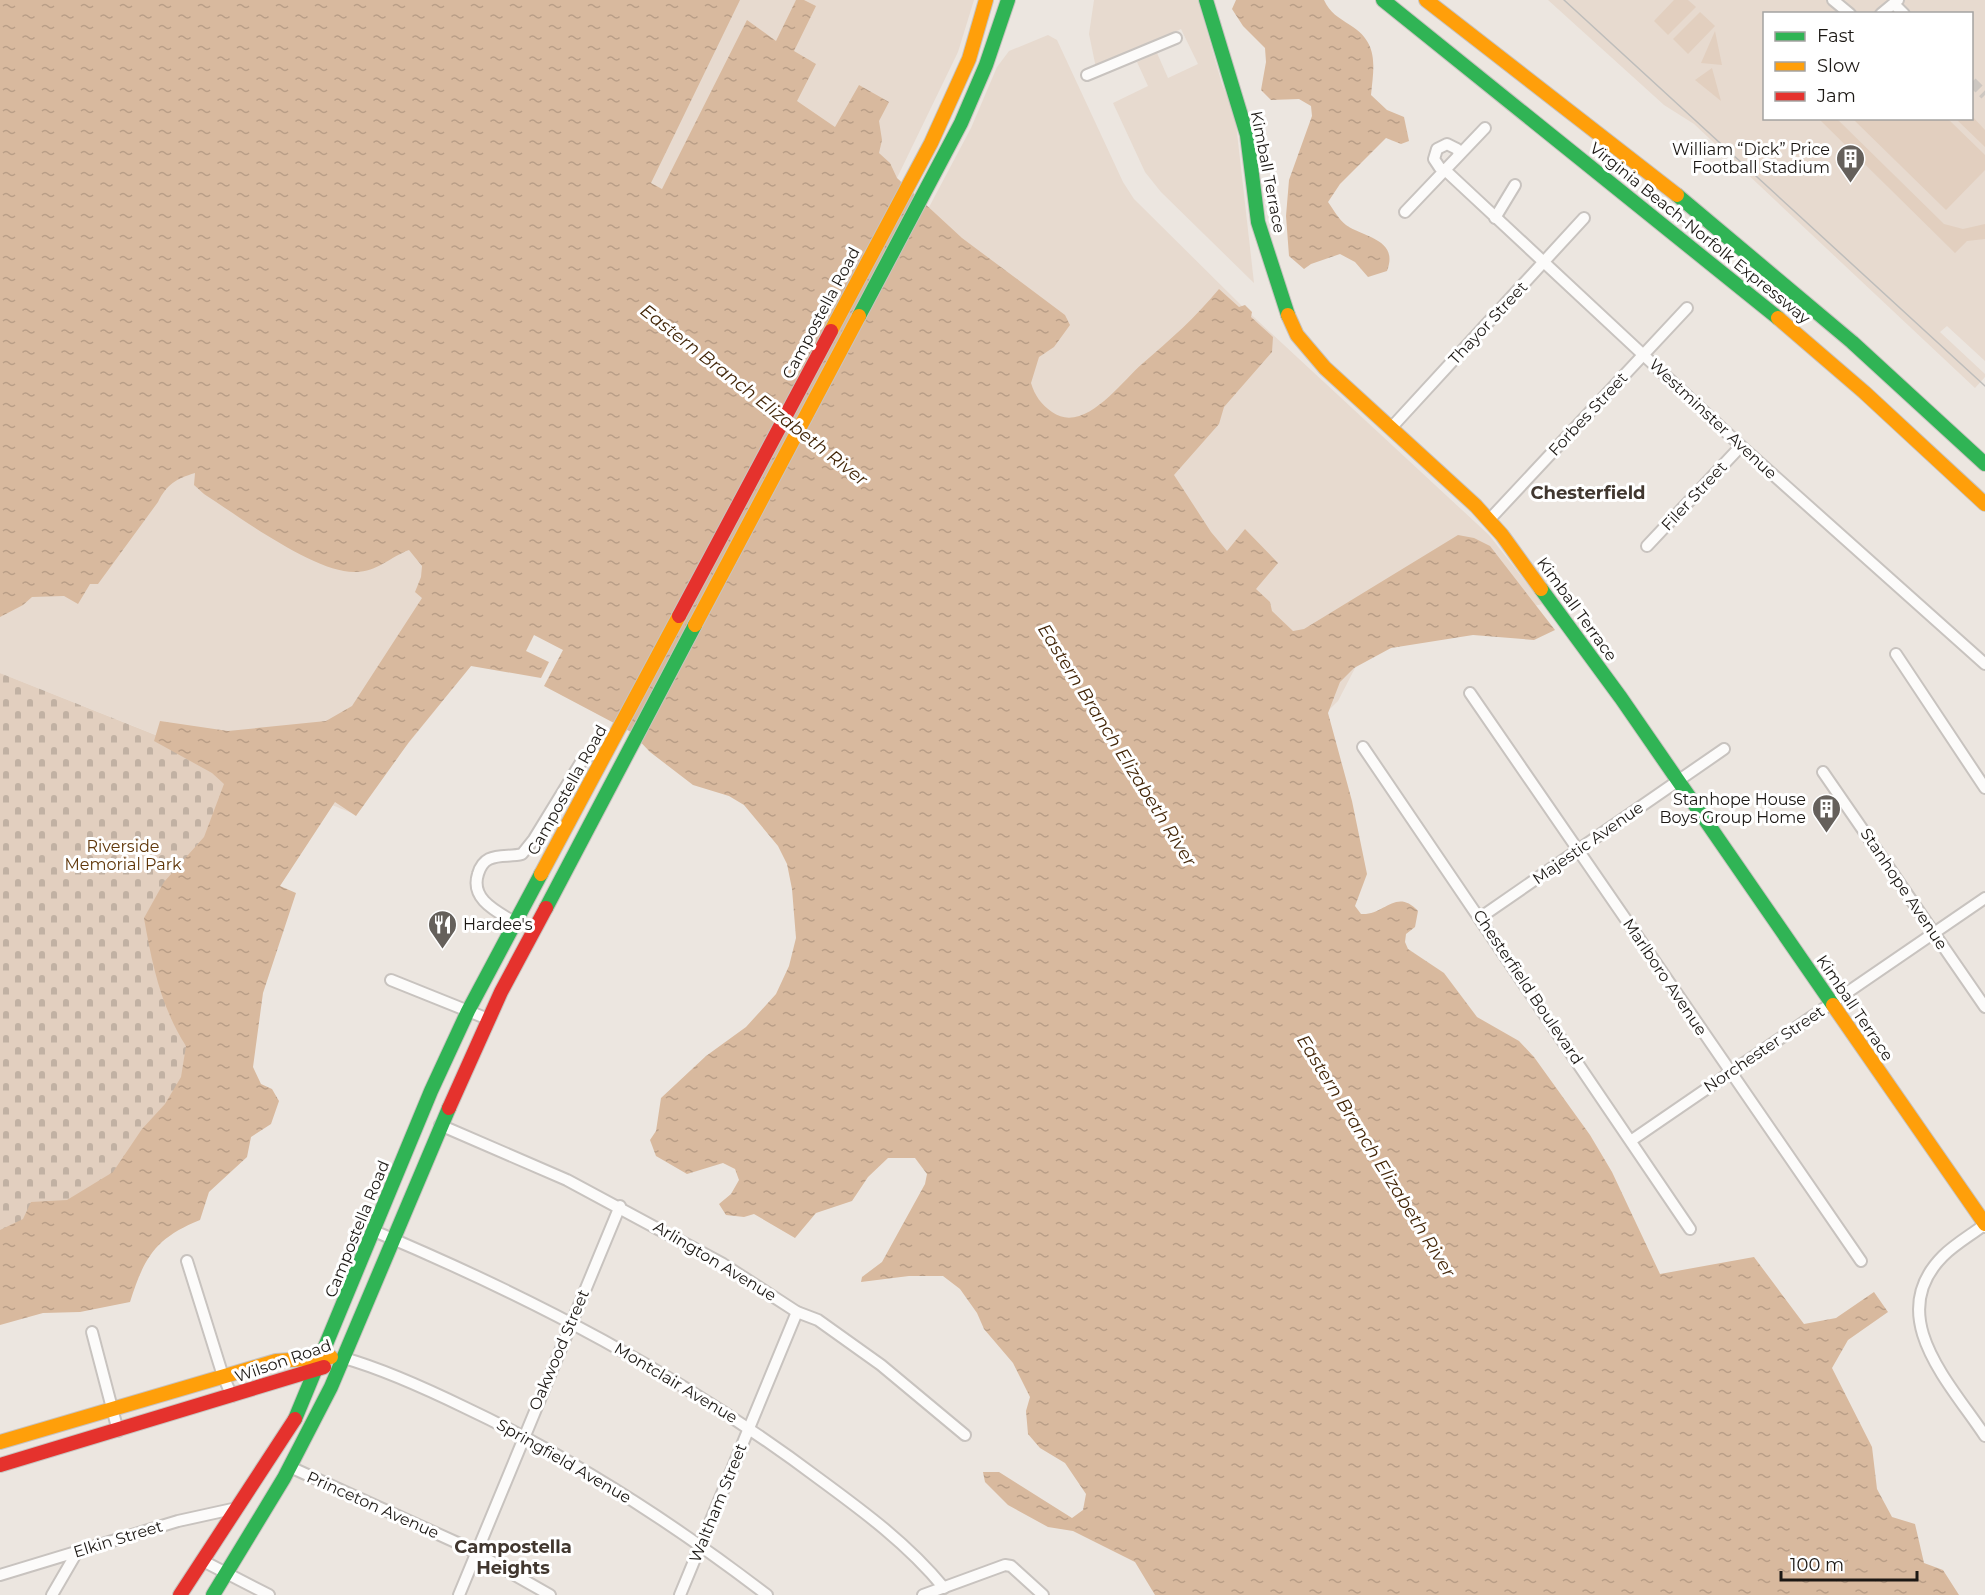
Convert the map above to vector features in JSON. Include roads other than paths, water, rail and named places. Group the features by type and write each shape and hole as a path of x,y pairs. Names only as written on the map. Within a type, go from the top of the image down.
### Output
{"main road":[{"name":"Campostella Road","path":"180,1595 297,1415 468,1011 945,115 969,59 986,0"},
{"name":"Campostella Road","path":"213,1595 290,1467 344,1358 440,1125 488,1019 961,123 986,65 1008,0"},
{"name":"Kimball Terrace","path":"1206,0 1247,135 1257,222 1289,319 1309,352 1489,519 1621,698 1985,1226"},
{"path":"1371,0 1426,34"},
{"name":"Virginia Beach-Norfolk Expressway","path":"1383,0 1737,282 1872,399 1985,504"},
{"name":"Virginia Beach-Norfolk Expressway","path":"1426,0 1747,252 1875,363 1985,464"},
{"path":"1433,0 1466,31"},
{"name":"Wilson Road","path":"0,1442 276,1360 322,1356 344,1358"},
{"name":"Wilson Road","path":"0,1465 317,1370 344,1358"}],"street":[{"path":"1833,0 1848,12"},
{"path":"1884,12 1896,2"},
{"path":"1087,75 1176,38"},
{"path":"1406,212 1485,128"},
{"path":"1445,170 1440,168 1434,159 1437,148 1447,144 1457,149 1459,154"},
{"name":"Westminster Avenue","path":"1445,170 1741,446 1985,664"},
{"path":"1495,218 1515,185"},
{"name":"Thayor Street","path":"1392,428 1584,218"},
{"name":"Forbes Street","path":"1489,519 1687,308"},
{"name":"Filer Street","path":"1647,546 1741,446"},
{"path":"1896,654 1985,788"},
{"name":"Marlboro Avenue","path":"1470,693 1861,1261"},
{"name":"Chesterfield Boulevard","path":"1363,747 1481,917 1690,1229"},
{"name":"Majestic Avenue","path":"1481,917 1724,749"},
{"path":"514,922 492,908 478,894 476,884 480,868 490,858 522,854 534,839 583,759 595,754"},
{"name":"Stanhope Avenue","path":"1823,772 1985,1007"},
{"name":"Norchester Street","path":"1632,1140 1985,898"},
{"path":"391,980 488,1019"},
{"name":"Arlington Avenue","path":"440,1125 620,1206 723,1263 797,1312 819,1320 863,1352 965,1435"},
{"name":"Oakwood Street","path":"459,1595 523,1435 620,1206"},
{"path":"1985,1226 1944,1255 1930,1273 1919,1300 1918,1323 1924,1342 1985,1436"},
{"name":"Montclair Avenue","path":"374,1231 571,1322 659,1370 749,1428 895,1537 944,1588"},
{"path":"187,1261 223,1376 232,1396"},
{"name":"Waltham Street","path":"680,1595 797,1312"},
{"path":"92,1332 118,1431"},
{"name":"Springfield Avenue","path":"344,1358 434,1393 523,1435 600,1479 700,1546 767,1595"},
{"name":"Princeton Avenue","path":"290,1467 476,1552 550,1595"},
{"name":"Elkin Street","path":"0,1575 178,1521 237,1508"},
{"path":"52,1595 77,1552"},
{"path":"203,1561 269,1595"},
{"path":"923,1595 1000,1565 1011,1566 1043,1595"}],"water":[{"name":"Eastern Branch Elizabeth River","path":"0,0 740,0 651,183 662,189 747,20 776,41 796,0 804,0 816,6 794,51 816,64 797,101 835,127 859,85 889,102 879,121 882,140 879,153 890,163 897,178 962,238 1065,315 1070,325 1054,347 1039,357 1031,383 1039,399 1052,412 1064,417 1077,417 1089,412 1113,393 1182,328 1219,289 1239,307 1245,305 1252,312 1251,317 1273,337 1272,352 1224,407 1219,424 1174,475 1211,532 1227,551 1245,529 1278,563 1256,589 1270,602 1272,611 1293,631 1304,629 1458,535 1474,538 1490,546 1555,630 1534,640 1473,635 1391,648 1354,668 1340,682 1328,713 1352,801 1367,874 1355,906 1361,914 1377,911 1396,902 1403,902 1410,904 1418,911 1415,927 1406,934 1405,942 1408,949 1444,973 1477,1017 1519,1041 1534,1057 1590,1135 1612,1172 1660,1274 1754,1257 1804,1324 1836,1318 1874,1292 1888,1312 1848,1340 1832,1368 1872,1447 1877,1489 1892,1517 1915,1524 1924,1563 1943,1570 1959,1595 1155,1595 1135,1562 1073,1531 1048,1527 1008,1505 985,1482 983,1472 999,1472 1072,1518 1083,1510 1086,1494 1065,1463 1040,1448 1028,1434 1026,1411 1030,1397 1013,1363 984,1329 977,1313 960,1289 943,1276 909,1276 861,1282 862,1277 882,1262 925,1184 927,1174 915,1158 888,1158 868,1177 852,1201 816,1213 795,1238 754,1214 744,1217 726,1215 719,1204 731,1194 739,1180 735,1169 723,1163 687,1174 656,1156 650,1140 656,1131 661,1098 706,1056 746,1027 776,994 789,966 796,938 792,889 787,864 778,846 744,805 729,796 693,785 650,752 631,732 544,686 563,650 534,635 526,651 549,662 541,678 471,666 409,742 356,816 335,802 280,886 296,893 263,993 253,1067 261,1084 272,1089 279,1101 271,1124 251,1137 247,1157 209,1192 200,1220 172,1234 153,1251 146,1261 130,1302 80,1312 43,1313 0,1325 0,1230 23,1219 31,1202 67,1200 113,1172 142,1129 165,1104 181,1077 186,1046 170,1016 159,985 144,918 164,882 204,837 224,784 212,773 154,741 160,721 228,731 326,721 352,706 422,598 415,592 421,577 422,566 409,550 362,572 337,570 318,563 277,541 204,494 194,485 195,473 169,486 98,584 90,584 78,604 64,596 32,597 23,605 0,617"},
{"path":"1236,0 1324,0 1335,14 1366,39 1373,64 1371,95 1387,110 1404,117 1409,141 1401,144 1386,138 1340,184 1328,202 1346,225 1384,246 1389,260 1387,271 1368,277 1355,262 1340,254 1311,264 1304,269 1289,256 1286,216 1289,180 1312,116 1311,106 1299,99 1271,100 1261,90 1266,62 1265,48 1243,26 1232,9"}],"tunnel":[{"path":"1973,83 1985,95"}],"tram line":[{"path":"1564,0 1985,386"}],"place":[{"name":"William “Dick” Price Football Stadium","path":"1851,184"},
{"name":"Stanhope House Boys Group Home","path":"1827,834"},
{"name":"Hardee's","path":"442,950"}],"district":[{"name":"Chesterfield","path":"1588,493"},
{"name":"Campostella Heights","path":"513,1557"}],"park label":[{"name":"Riverside Memorial Park","path":"123,855"}]}
